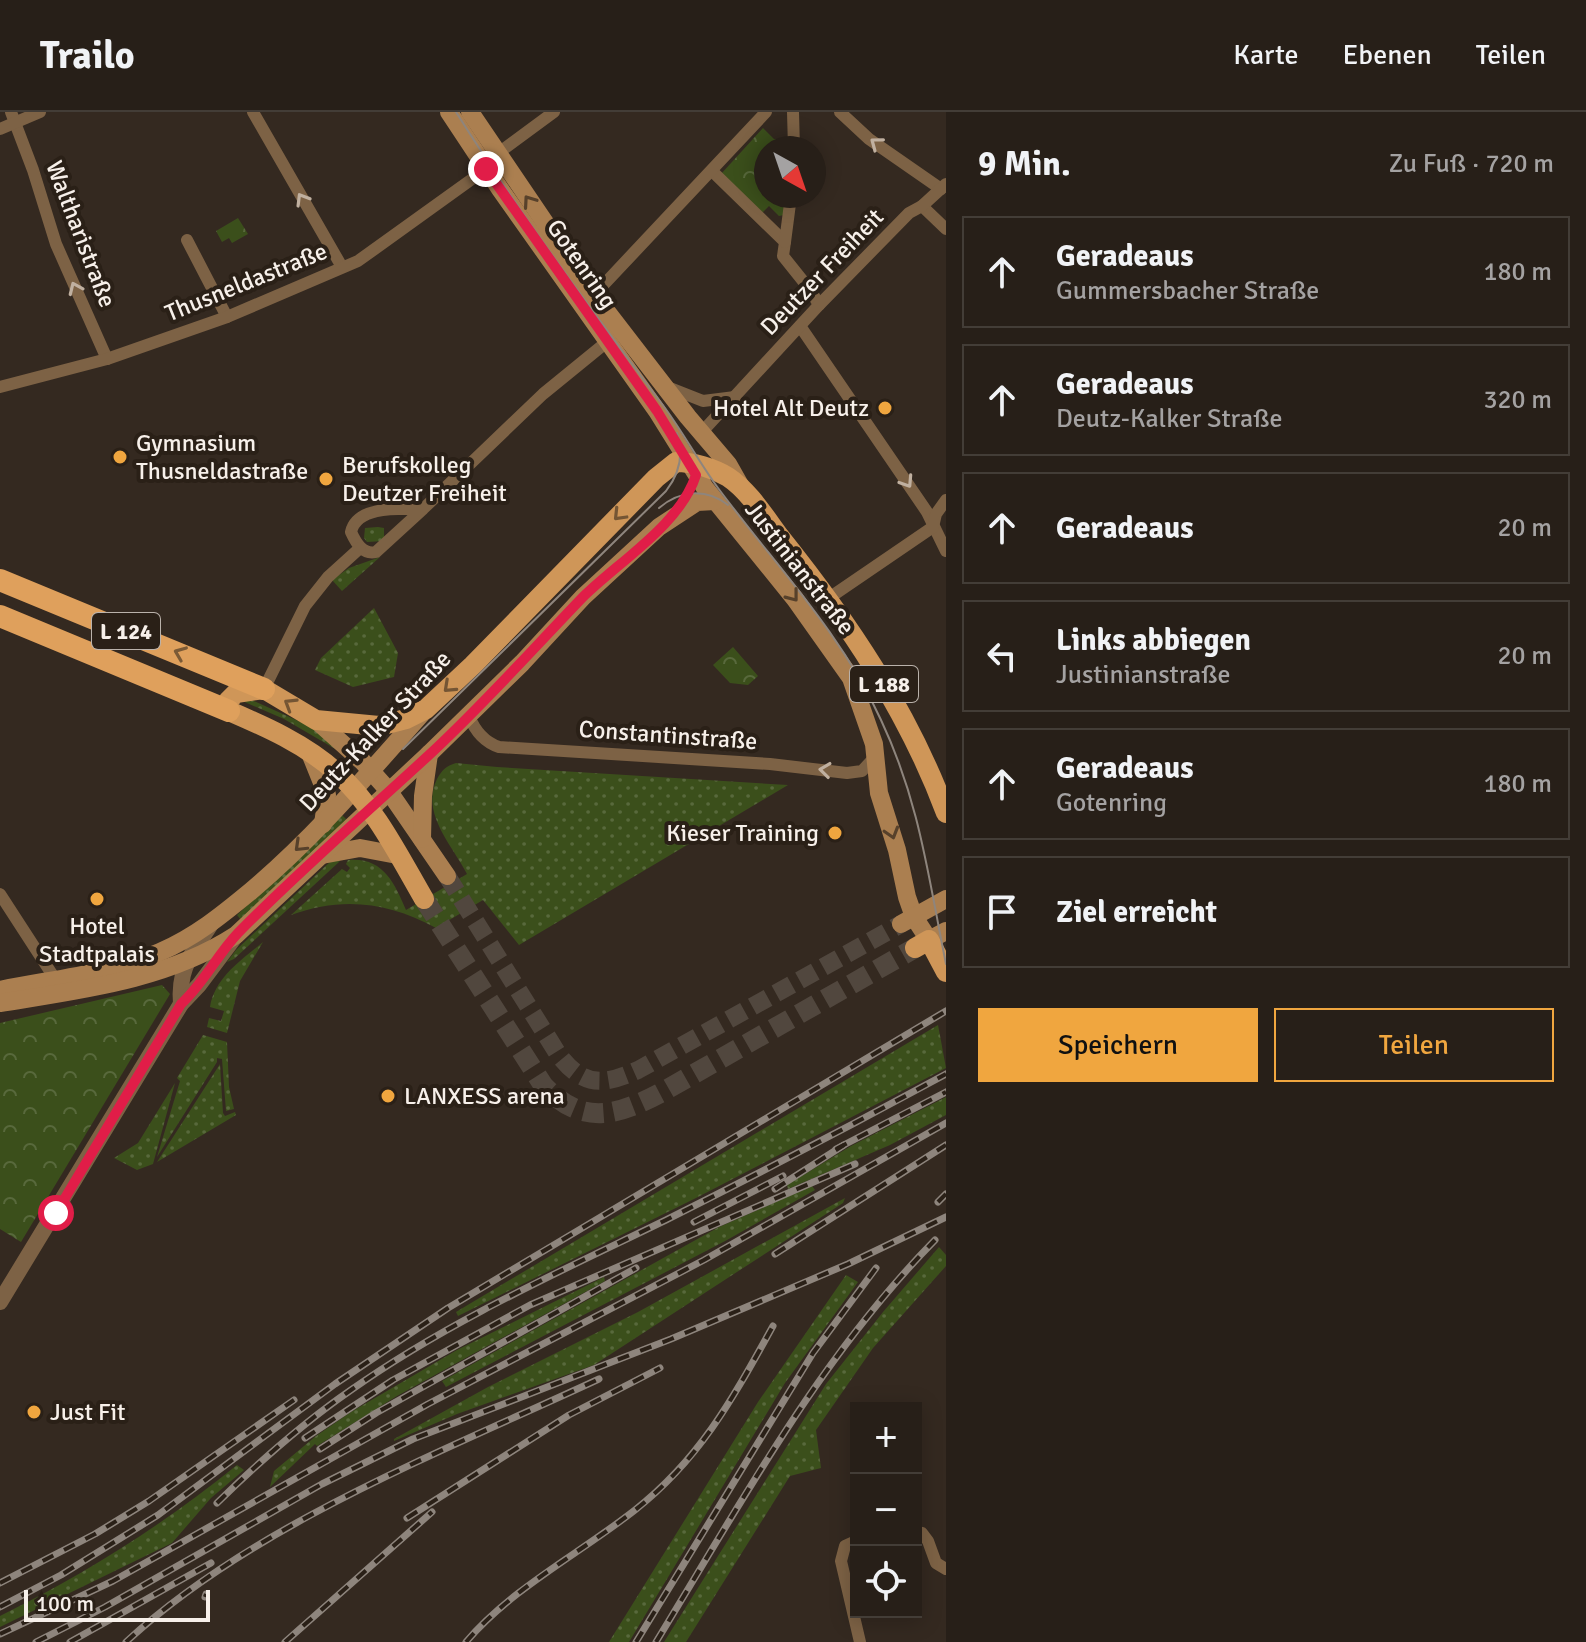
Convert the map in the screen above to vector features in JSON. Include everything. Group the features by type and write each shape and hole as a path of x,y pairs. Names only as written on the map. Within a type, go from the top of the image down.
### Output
{"highway":[{"name":"L 124","path":"0,580 264,689"},
{"name":"L 124","path":"0,616 229,711"}],"main road":[{"name":"Gotenring","path":"449,112 492,161 701,433"},
{"name":"Gotenring","path":"470,112 492,161 677,444"},
{"name":"Justinianstraße","path":"701,433 829,598 939,772 946,813"},
{"path":"671,517 689,493 701,433"},
{"name":"Justinianstraße","path":"677,444 715,501 795,599 851,678 871,734 879,793 908,920"},
{"name":"Deutz-Kalker Straße","path":"0,1003 156,954 191,938 211,924 269,876 323,824 426,709 656,478 676,462 694,468"},
{"path":"694,468 721,473 743,490"},
{"name":"Deutz-Kalker Straße","path":"0,990 60,986 167,969 236,935 469,716 583,597 671,517 697,502 715,501"},
{"path":"229,711 228,701 236,693 264,689"},
{"name":"L 124","path":"264,689 316,720 372,771"},
{"path":"316,720 379,726 406,719 426,709"},
{"name":"L 124","path":"229,711 280,734 310,753 337,772 355,791"},
{"path":"310,753 327,795 323,824"},
{"path":"422,839 423,796 429,754"},
{"path":"372,771 447,876"},
{"path":"355,791 424,899"},
{"path":"319,856 360,848 397,855"},
{"path":"908,920 946,899"},
{"name":"L 188","path":"908,920 930,939 946,972"}],"street":[{"path":"0,129 13,117 40,112"},
{"path":"253,112 342,267"},
{"name":"Thusneldastraße","path":"0,387 107,359 227,317 358,261 554,112"},
{"path":"594,295 766,112"},
{"path":"793,112 794,136"},
{"path":"840,112 869,139 944,186"},
{"name":"Waltharistraße","path":"13,117 56,244 107,359"},
{"path":"712,171 785,242"},
{"name":"Deutzer Freiheit","path":"701,433 909,213 944,186"},
{"path":"922,206 946,229"},
{"path":"789,208 783,256 819,305"},
{"path":"187,240 227,317"},
{"path":"800,326 927,512 946,551"},
{"path":"423,509 377,512 359,518 351,532 360,548 367,553 376,552 423,509 543,394 608,341"},
{"path":"662,384 703,401 735,397"},
{"path":"829,598 933,527 936,514 946,500"},
{"path":"264,689 305,606 328,577 360,548"},
{"name":"Constantinstraße","path":"469,716 475,730 488,743 499,747 770,764 847,773 862,771 874,758"},
{"path":"0,894 60,986"},
{"path":"181,1004 179,981 211,924"},
{"path":"0,1302 181,1004 236,935"},
{"path":"922,1533 936,1563 946,1569"},
{"path":"850,1544 845,1546 841,1561 860,1642"}],"green space":[{"path":"763,128 771,136 756,136"},
{"path":"754,138 754,205 721,174"},
{"path":"771,208 785,208 784,215 779,216"},
{"path":"238,218 248,234 232,243 229,238 222,242 216,231"},
{"path":"365,528 384,528 384,541 367,542 364,538"},
{"path":"380,557 342,591 332,580 349,568"},
{"path":"374,608 398,653 394,677 353,687 315,670 321,658"},
{"path":"733,647 758,676 748,685 730,683 713,665"},
{"path":"243,696 316,729 337,750 284,719 240,700"},
{"path":"456,763 788,785 519,945 483,900 436,928 401,912 365,905 329,905 291,915 342,869 347,872 350,868 346,864 348,860 370,863 386,873 406,910 467,874 440,829 433,804 437,779 445,769"},
{"path":"342,815 347,820 241,920 237,915"},
{"path":"344,854 234,959 227,962 332,860"},
{"path":"263,942 240,981 227,1033 207,1027 209,1018 221,1021 224,1011 210,1007 217,987 230,970"},
{"path":"162,985 170,994 21,1242 0,1229 0,1023"},
{"path":"938,1025 946,1068 696,1198 458,1316 456,1312"},
{"path":"203,1035 227,1042 229,1087 234,1109 226,1111 222,1059 217,1058 157,1157 180,1081 177,1078"},
{"path":"220,1064 223,1113 225,1116 235,1112 236,1115 157,1162"},
{"path":"175,1083 153,1164 137,1170 114,1158 138,1143"},
{"path":"946,1097 946,1115 890,1145 788,1189 787,1185 851,1146"},
{"path":"812,1186 815,1190 727,1240 446,1387 442,1381 719,1227"},
{"path":"845,1198 843,1203 594,1365 457,1414 394,1441 488,1387 638,1312"},
{"path":"939,1247 946,1255 946,1266 873,1348 816,1430 821,1468 790,1476 686,1642 664,1642 826,1384"},
{"path":"846,1275 858,1282 785,1383 629,1642 609,1642 758,1402"},
{"path":"604,1277 605,1281 397,1396 317,1446 315,1444 270,1487 274,1471 351,1412 457,1350"},
{"path":"237,1465 244,1470 211,1498 172,1543 0,1627 0,1616 123,1547"}],"tunnel":[{"path":"447,876 558,1054 576,1073 594,1080 614,1079 638,1070 901,924"},
{"path":"424,899 543,1085 558,1099 587,1112 616,1111 648,1099 915,948"}],"tram line":[{"path":"456,112 557,262 665,408 718,488 827,628 865,688 894,751 914,810 946,964"},
{"path":"403,749 666,491 679,463 677,433"},
{"path":"659,508 693,493 711,496 728,505"}],"railway":[{"path":"0,1607 61,1575 158,1515 335,1384 448,1308 946,1011"},
{"path":"217,1503 316,1416 388,1365 427,1342 505,1299 666,1220 946,1074"},
{"path":"836,1149 946,1092"},
{"path":"0,1634 113,1581 428,1404 704,1260 946,1123"},
{"path":"775,1189 844,1145"},
{"path":"775,1254 946,1145"},
{"path":"305,1438 393,1380 530,1305 855,1164"},
{"path":"694,1222 783,1176"},
{"path":"938,1202 946,1194"},
{"path":"36,1642 105,1607 322,1484 413,1439 671,1339 848,1264 946,1217"},
{"path":"656,1642 751,1485 819,1382 893,1285 935,1240"},
{"path":"320,1449 376,1413 636,1268"},
{"path":"636,1642 813,1353 876,1268"},
{"path":"466,1642 504,1605 635,1510 679,1469 714,1426 773,1326"},
{"path":"407,1518 569,1415 660,1368"},
{"path":"126,1642 176,1600 290,1526 414,1463 599,1379"},
{"path":"0,1583 95,1534 149,1501 294,1400"},
{"path":"285,1642 432,1512"},
{"path":"70,1642 211,1563"}],"place":[{"name":"Hotel Alt Deutz","path":"885,408"},
{"name":"Gymnasium Thusneldastraße","path":"120,457"},
{"name":"Berufskolleg Deutzer Freiheit","path":"326,479"},
{"name":"Kieser Training","path":"835,833"},
{"name":"Hotel Stadtpalais","path":"97,899"},
{"name":"LANXESS arena","path":"388,1096"},
{"name":"Just Fit","path":"34,1412"}],"route":[{"path":"56,1213 181,1004 236,935 429,754 522,663 583,597 671,517 694,482 696,475 657,411 486,169"}]}
